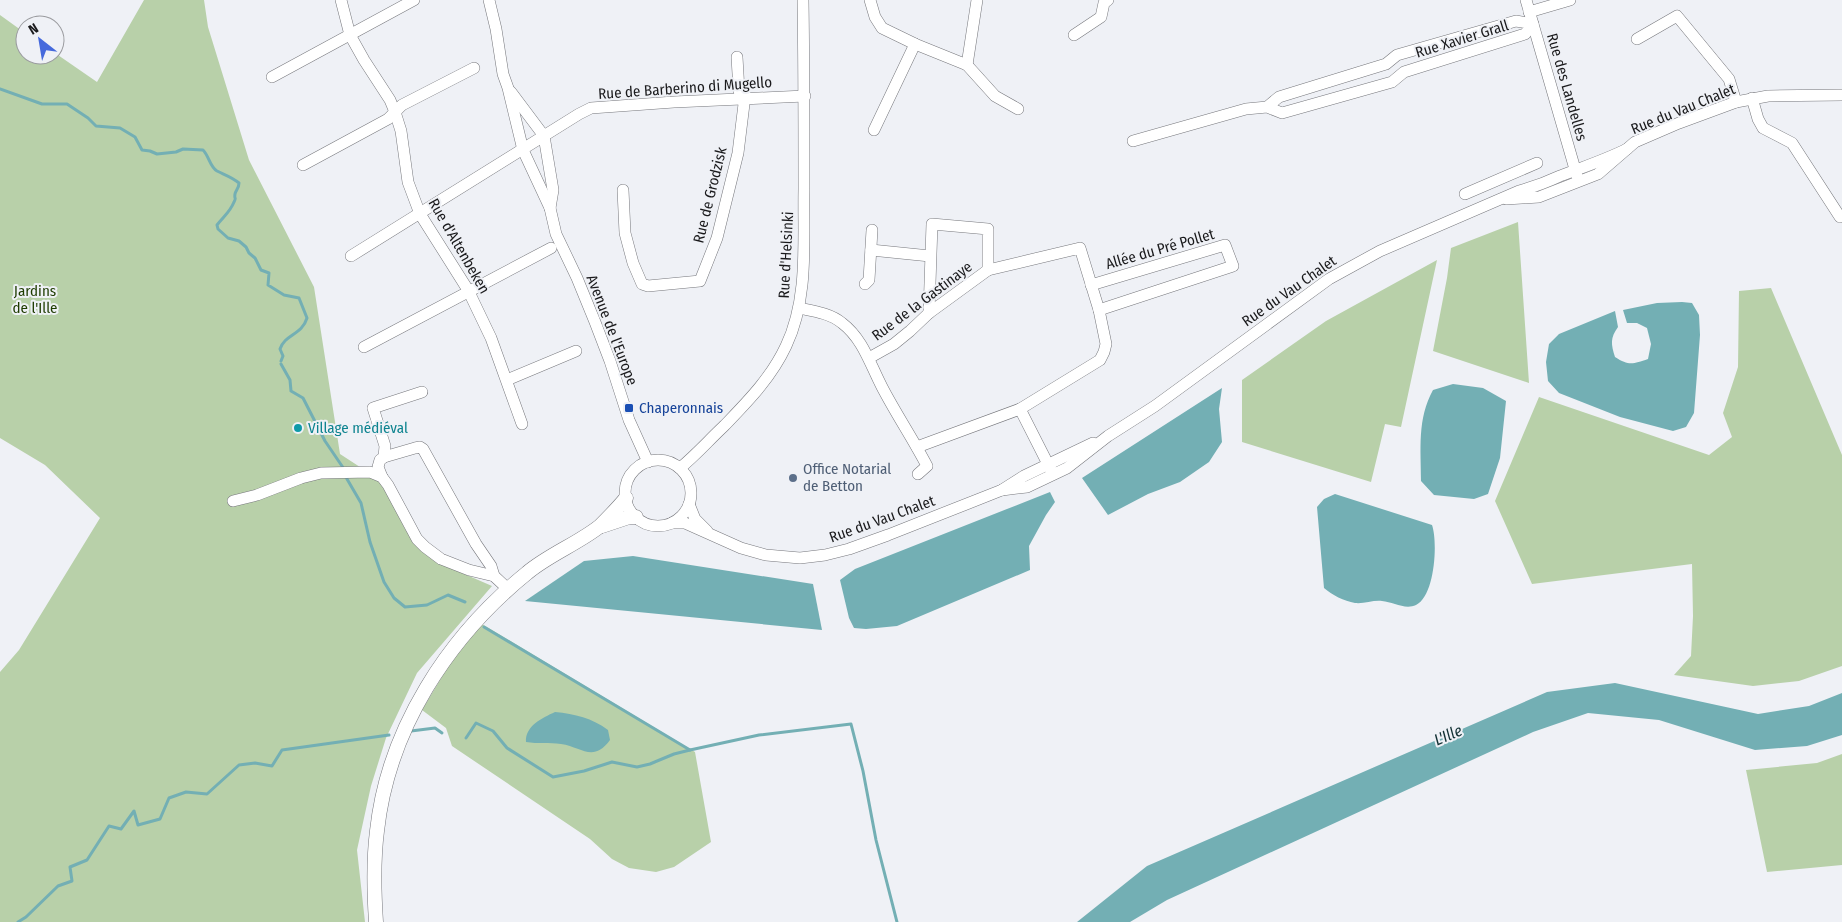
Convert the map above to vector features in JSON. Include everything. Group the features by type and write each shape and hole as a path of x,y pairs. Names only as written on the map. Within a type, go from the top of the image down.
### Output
{"main road":[{"path":"376,922 374,887 377,831 384,789 400,741 414,708 439,667 469,627 529,571 599,526 626,498"},
{"path":"599,526 629,517 636,517"}],"street":[{"name":"Rue d'Altenbeken","path":"341,0 350,35 390,100 395,112 402,131 408,182 420,214 468,290 491,338 522,424"},
{"path":"272,77 414,0"},
{"name":"Avenue de l'Europe","path":"489,0 503,74 523,150 550,208 556,234 595,322 629,420 648,462"},
{"name":"Rue d'Helsinki","path":"680,468 757,392 771,373 787,345 799,308 803,257 804,0"},
{"path":"870,0 875,17 882,28 967,65 995,96 1018,109"},
{"path":"967,65 978,0"},
{"path":"1074,35 1101,17 1104,3 1108,0"},
{"name":"Rue des Landelles","path":"1526,0 1577,176"},
{"path":"1529,12 1570,0"},
{"path":"1637,39 1677,16 1728,79 1736,102"},
{"name":"Rue Xavier Grall","path":"1133,141 1246,109 1267,107 1282,113 1392,82 1404,72 1526,34 1533,24 1516,21 1397,56 1386,64 1279,97 1267,107"},
{"path":"874,130 915,44"},
{"name":"Rue Xavier Grall","path":"1397,56 1404,72"},
{"name":"Rue de Grodzisk","path":"623,190 625,234 633,263 642,284 648,286 700,281 717,238 738,154 744,104 739,91 737,57"},
{"path":"303,165 388,119 402,105 474,68"},
{"name":"Avenue de l'Europe","path":"508,88 544,136 553,190 550,208"},
{"name":"Rue du Vau Chalet","path":"672,523 685,523 741,548 766,555 800,558 825,555 849,549 888,535 1002,490 1024,476 1051,470 1069,454 1108,436 1163,400 1329,279 1380,251 1519,191 1577,176 1627,149 1635,142 1736,102 1768,96 1842,95"},
{"name":"Rue de Barberino di Mugello","path":"544,136 591,108 741,98 805,96"},
{"path":"1752,98 1758,119 1763,128 1792,143 1840,217"},
{"path":"351,256 544,136"},
{"path":"1466,194 1536,162"},
{"path":"1493,182 1503,199"},
{"path":"929,312 932,224 988,229 988,270"},
{"path":"865,284 869,280 872,230"},
{"name":"Allée du Pré Pollet","path":"1091,285 1225,245 1233,266 1099,310"},
{"path":"364,346 551,248"},
{"name":"Rue de la Gastinaye","path":"869,358 894,344 929,312 988,270 1080,248 1099,310 1106,344 1100,360 1020,409 917,447"},
{"path":"871,250 930,256"},
{"name":"Rue de la Gastinaye","path":"799,308 826,314 839,321 856,337 927,466 918,474"},
{"path":"507,380 576,351"},
{"path":"384,456 385,446 373,408 422,392"},
{"path":"1020,409 1051,470"},
{"path":"494,576 491,566 476,544 423,449 420,447 384,456 380,460 378,467 417,539 441,559 469,570 494,576 508,589"},
{"path":"659,460 670,462 680,468 688,479 691,491 689,504 682,515 672,523 663,526 644,522 636,517 629,508 626,498 626,487 630,476 638,467 648,462 659,460"},
{"path":"233,501 257,495 311,475 370,472 382,477"},
{"name":"Rue du Vau Chalet","path":"689,504 695,519 712,536"}],"green space":[{"name":"Jardins de l'Ille","path":"144,0 204,0 208,27 249,160 314,287 340,454 383,482 405,529 425,554 446,566 492,586 417,673 386,738 371,786 357,850 365,922 0,922 0,672 19,650 100,518 45,465 0,438 0,15 15,26 15,65 65,65 65,60 97,82"},
{"path":"1518,222 1529,383 1433,351 1451,248"},
{"path":"1437,260 1401,427 1385,424 1371,482 1242,442 1242,380 1326,321"},
{"path":"1771,288 1842,455 1842,666 1799,681 1753,686 1674,675 1691,656 1693,616 1692,564 1532,584 1495,501 1539,397 1709,455 1732,437 1723,413 1738,367 1739,291"},
{"path":"482,624 695,752 711,842 674,867 656,872 629,868 612,859 590,839 452,746 446,728 422,710 455,655"},
{"path":"1842,754 1842,865 1767,872 1746,770 1817,763"}],"water":[{"path":"1657,303 1692,303 1699,315 1700,335 1694,413 1686,427 1673,431 1620,417 1559,393 1548,381 1546,362 1549,344 1559,334 1615,311 1618,327 1612,341 1615,357 1628,363 1638,362 1648,359 1651,344 1647,328 1637,323 1627,323 1623,310"},
{"path":"1453,384 1483,388 1506,401 1500,458 1488,494 1474,499 1434,495 1421,481 1421,434 1424,412 1433,390"},
{"path":"1222,388 1219,409 1222,442 1209,462 1180,482 1148,494 1108,515 1082,478"},
{"path":"1050,492 1055,502 1029,546 1030,570 897,626 866,629 854,628 849,618 840,580 855,569"},
{"path":"1335,494 1432,525 1435,555 1431,580 1422,600 1416,605 1403,606 1379,601 1355,603 1338,597 1324,588 1317,507 1324,499"},
{"path":"633,556 813,584 822,630 525,601 584,561"},
{"path":"1615,683 1758,714 1809,706 1842,693 1842,735 1807,746 1755,750 1659,720 1588,713 1533,732 1167,900 1130,922 1077,922 1147,866 1547,692"},
{"path":"555,712 576,715 596,722 608,730 610,740 604,747 593,752 561,744 526,742 526,736 531,727"}],"waterway":[{"path":"0,89 42,104 67,104 88,118 96,126 120,128 135,137 142,150 157,154 176,152 183,149 203,150 217,171 239,183 235,200 229,211 217,225 218,229 228,238 239,241 246,247 255,258 261,270 269,273 268,285 284,295 299,298 307,318 305,324 282,344 280,349 283,356 281,361"},
{"path":"281,364 290,380 291,391 303,398 325,441 344,469 347,479 361,503 370,542 384,582 394,598 405,607 427,605 448,595 465,602"},
{"path":"484,627 690,750 759,735 851,724 863,771 876,840 897,922"},
{"path":"466,738 476,723 493,731 507,748 553,777 584,771 612,762 637,767 690,750"},
{"path":"411,731 435,728 442,733"},
{"path":"18,922 26,917 58,886 72,881 70,867 87,860 109,826 121,829 134,811 138,825 160,819 169,798 186,792 207,794 239,765 255,763 272,766 282,750 389,735"}],"place":[{"name":"Chaperonnais","path":"629,408"},
{"name":"Village médiéval","path":"298,428"},
{"name":"Office Notarial de Betton","path":"793,478"}],"water label":[{"name":"L'Ille","path":"1448,735"}]}
